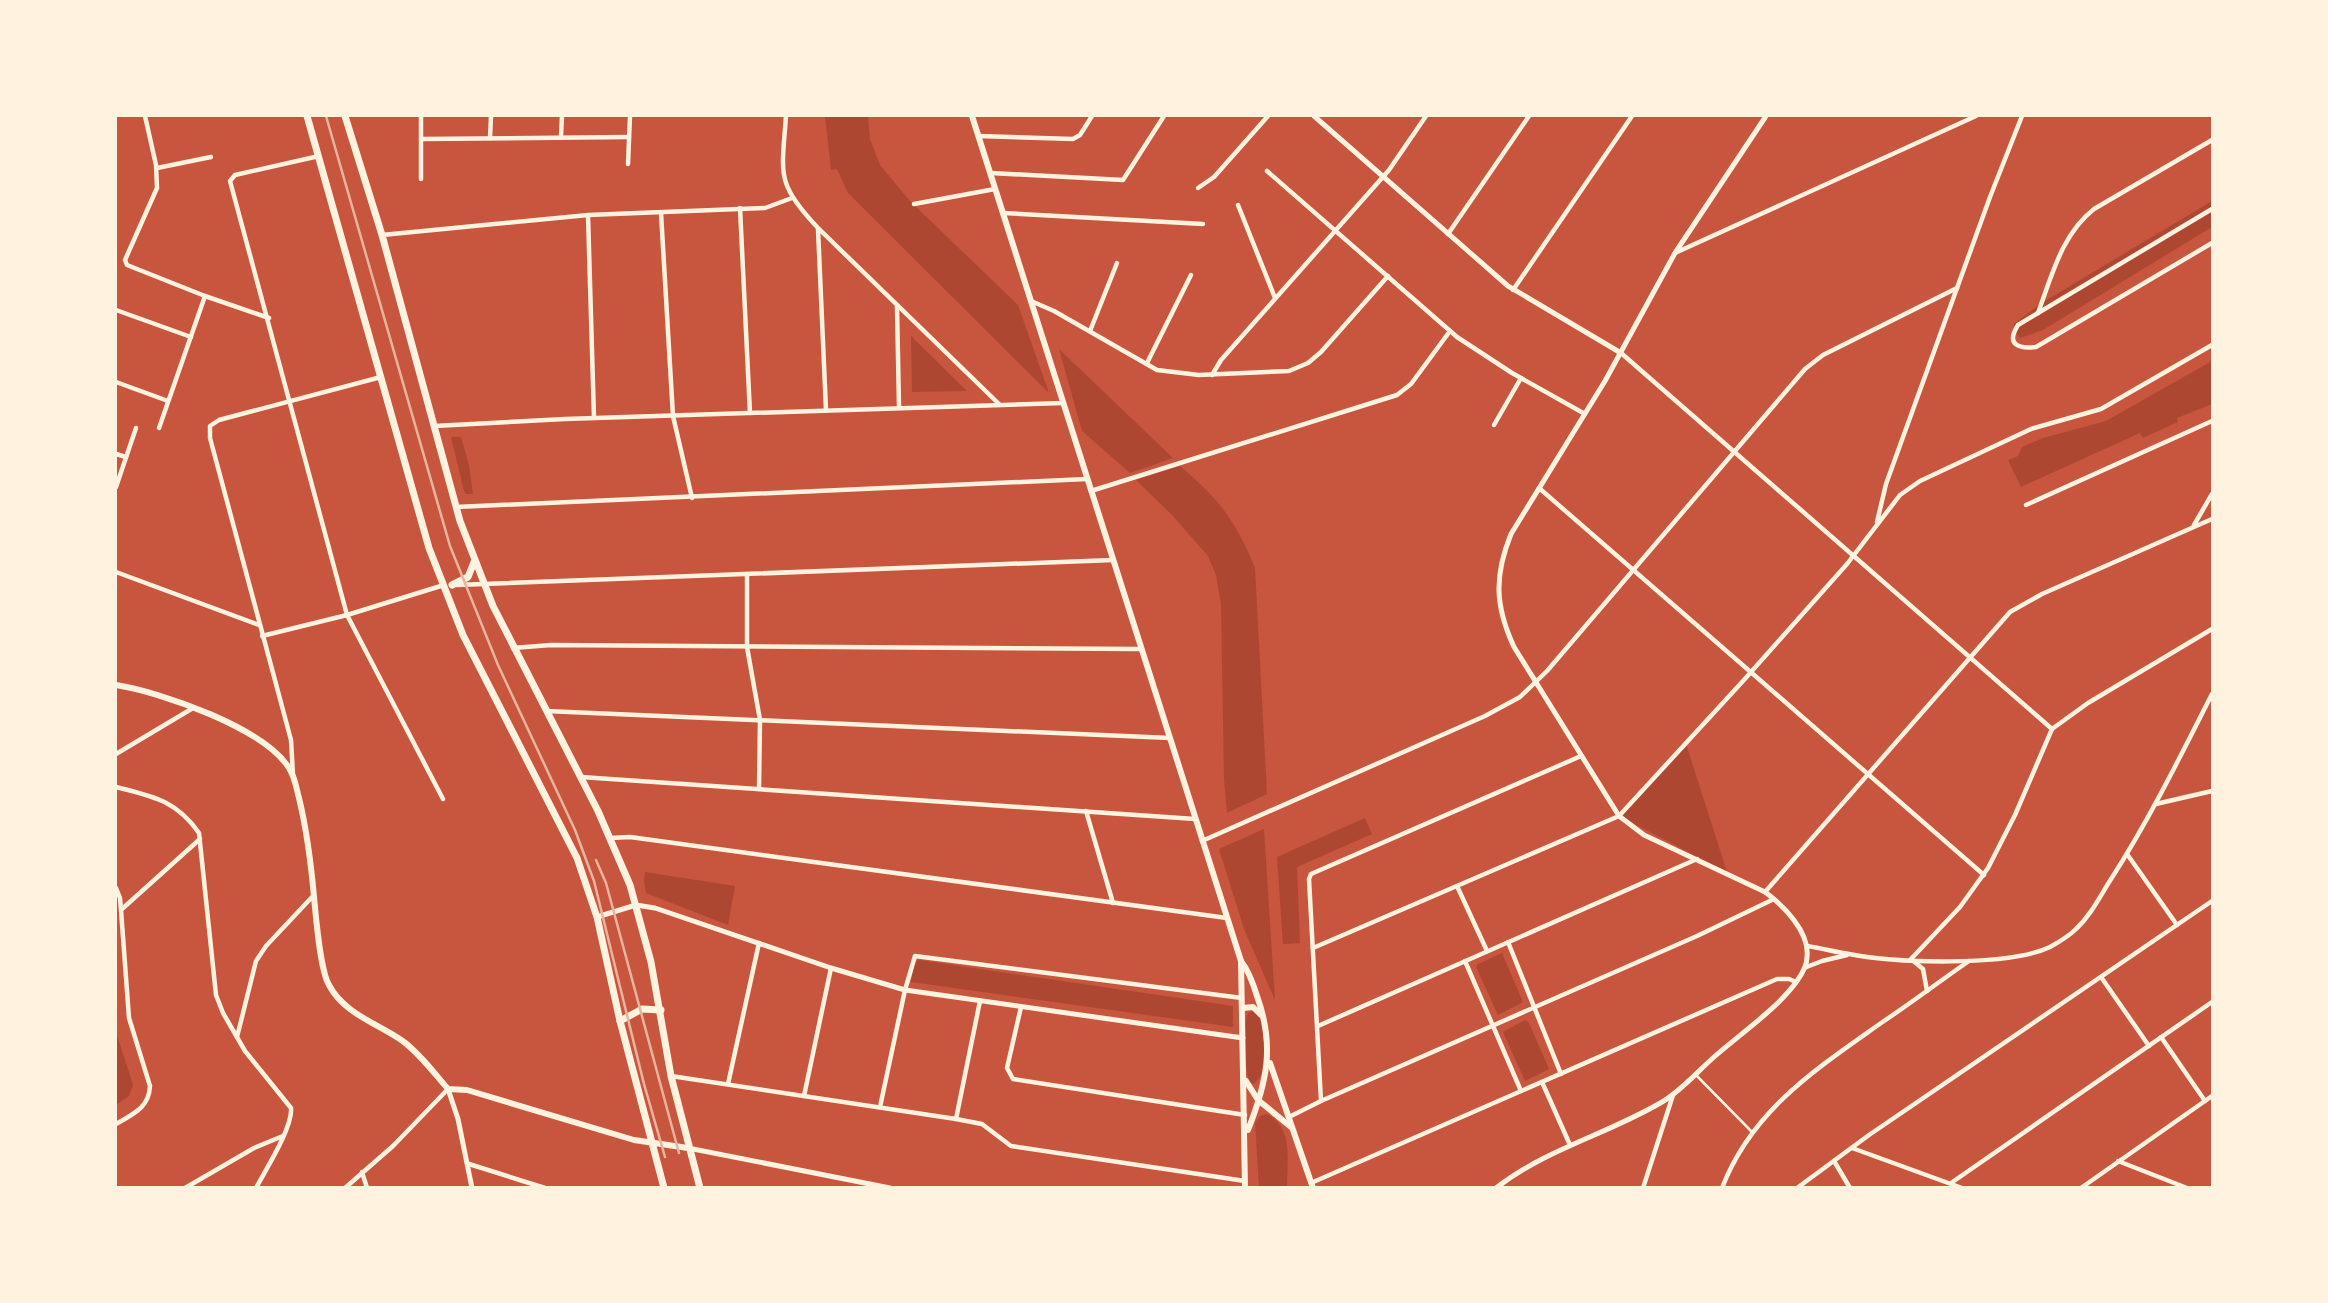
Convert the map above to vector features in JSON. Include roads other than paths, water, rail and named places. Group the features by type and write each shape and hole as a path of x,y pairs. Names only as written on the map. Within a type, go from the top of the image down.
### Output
{"main road":[{"path":"307,116 429,548 442,585 463,635 559,819 577,858 597,917 620,1021 664,1188"},
{"path":"345,116 382,235 456,507 483,584 512,648 581,777 610,838 636,905 661,1010 671,1076 700,1188"},
{"path":"972,116 1241,961 1245,1185"},
{"path":"452,585 468,577 475,561"},
{"path":"116,685 147,691 194,708 269,744 288,766 293,776 308,838 316,925 327,984 355,1013 412,1049 447,1088 467,1090 651,1143 688,1148"},
{"path":"1241,961 1247,968 1265,1020 1268,1058 1265,1081 1245,1135"},
{"path":"1243,1008 1253,1007 1265,1020"},
{"path":"620,1021 642,1009 661,1010"},
{"path":"1268,1058 1312,1185"},
{"path":"1244,1076 1247,1086 1258,1100 1291,1127"}],"street":[{"path":"145,116 157,168 158,188 125,263 129,267 268,318"},
{"path":"421,116 421,179"},
{"path":"491,116 491,138"},
{"path":"561,137 562,116"},
{"path":"628,164 630,116"},
{"path":"786,116 782,169 784,182 792,198 818,228 999,405"},
{"path":"979,136 1073,139 1080,135 1092,116"},
{"path":"991,173 1120,181 1126,177 1164,116"},
{"path":"1198,188 1214,177 1268,116"},
{"path":"1315,116 1513,290 1621,353 2052,729"},
{"path":"1212,375 1221,360 1383,176 1426,116"},
{"path":"1448,234 1529,116"},
{"path":"1513,290 1632,116"},
{"path":"1496,1188 1529,1164 1653,1107 1673,1095 1778,1001 1796,982 1804,968 1807,946 1798,927 1774,898 1698,858 1644,835 1619,816 1514,647 1505,628 1499,600 1499,575 1511,534 1585,415 1674,254 1766,116"},
{"path":"1674,254 1976,116"},
{"path":"1876,527 1886,484 2022,116"},
{"path":"421,139 629,138"},
{"path":"2038,313 2060,255 2078,222 2094,209 2213,140"},
{"path":"319,156 235,175 230,181 347,615 443,799"},
{"path":"157,168 211,157"},
{"path":"1267,171 1450,331 1521,378 1585,415"},
{"path":"914,204 996,189"},
{"path":"382,235 588,215 765,208 792,198"},
{"path":"1238,205 1276,298"},
{"path":"740,208 750,413"},
{"path":"2213,209 2018,325 2012,336 2016,345 2024,348 2036,347 2213,243"},
{"path":"661,213 673,416 692,498"},
{"path":"1004,213 1203,224"},
{"path":"588,215 594,418"},
{"path":"818,228 825,410"},
{"path":"1090,331 1117,263"},
{"path":"1147,363 1191,275"},
{"path":"1031,301 1157,370 1212,375 1289,371 1299,368 1321,352 1388,276"},
{"path":"1202,841 1485,716 1520,697 1536,682 1815,361 1957,288"},
{"path":"159,428 205,296"},
{"path":"897,305 899,407"},
{"path":"116,310 191,337"},
{"path":"1091,491 1397,395 1411,384 1450,331"},
{"path":"1313,948 1619,816 1854,556 1900,495 1920,481 2031,429 2101,409 2213,345"},
{"path":"293,776 291,740 210,438 210,426 219,420 381,377"},
{"path":"1494,425 1521,378"},
{"path":"116,382 168,401"},
{"path":"433,426 594,418 1063,403"},
{"path":"2026,505 2213,421"},
{"path":"116,487 136,428"},
{"path":"116,454 126,457"},
{"path":"456,507 1087,479"},
{"path":"1538,488 1984,875"},
{"path":"2194,526 2213,494"},
{"path":"1765,892 2010,612 2021,604 2213,519"},
{"path":"262,636 347,615 442,585 1113,560"},
{"path":"116,572 259,625"},
{"path":"747,574 747,647 760,720 759,789"},
{"path":"1911,959 1960,908 1984,875 1998,851 2052,729 2088,703 2213,629"},
{"path":"512,648 551,645 1141,649"},
{"path":"1807,946 1848,954 1970,960 2023,956 2062,940 2088,916 2127,854 2213,694"},
{"path":"116,754 194,708"},
{"path":"546,711 1170,738"},
{"path":"1321,1101 1309,878 1315,872 1581,755"},
{"path":"581,777 1195,819"},
{"path":"116,787 156,797 177,808 189,818 199,833 216,995 245,1051 291,1108 292,1115 257,1188"},
{"path":"2155,804 2213,791"},
{"path":"1086,811 1113,903"},
{"path":"610,838 630,837 1227,918"},
{"path":"121,910 200,839"},
{"path":"2127,854 2178,925"},
{"path":"1318,1026 1698,858"},
{"path":"1457,886 1487,951"},
{"path":"116,888 120,898 129,1018 150,1086 147,1102 140,1110 116,1124"},
{"path":"237,1037 243,1002 256,961 266,946 314,896"},
{"path":"1289,1117 1697,936 1774,898"},
{"path":"1797,1188 1851,1148 2213,901"},
{"path":"597,917 636,905 654,908 905,990 1243,1038"},
{"path":"1508,942 1561,1074"},
{"path":"728,1084 759,943"},
{"path":"1804,968 1848,954"},
{"path":"880,1107 905,990 913,958 917,956 1243,998"},
{"path":"1911,959 1923,970 1927,990"},
{"path":"1722,1188 1753,1133 1798,1083 1970,960"},
{"path":"1465,961 1521,1091"},
{"path":"804,1096 831,968"},
{"path":"2101,977 2149,1046"},
{"path":"1312,1185 1777,979 1796,982"},
{"path":"956,1119 980,1001"},
{"path":"1951,1183 2213,1002"},
{"path":"1021,1007 1007,1068 1013,1079 1245,1115"},
{"path":"2161,1037 2205,1101"},
{"path":"671,1076 956,1119 982,1124 1010,1146 1245,1185"},
{"path":"1542,1082 1570,1145"},
{"path":"345,1188 393,1146 447,1088 458,1119 472,1188"},
{"path":"1643,1188 1673,1095"},
{"path":"2081,1188 2213,1096"},
{"path":"185,1188 254,1148 283,1136"},
{"path":"688,1148 890,1188"},
{"path":"1851,1148 1962,1188"},
{"path":"1834,1161 1850,1188"},
{"path":"2118,1161 2187,1188"},
{"path":"469,1164 545,1188"},
{"path":"362,1172 367,1188"}],"lane":[{"path":"1695,1074 1753,1133"}],"railway":[{"path":"326,116 450,546 498,665 575,830 594,881 644,1084 665,1157"},
{"path":"596,860 606,883 679,1153"}]}
